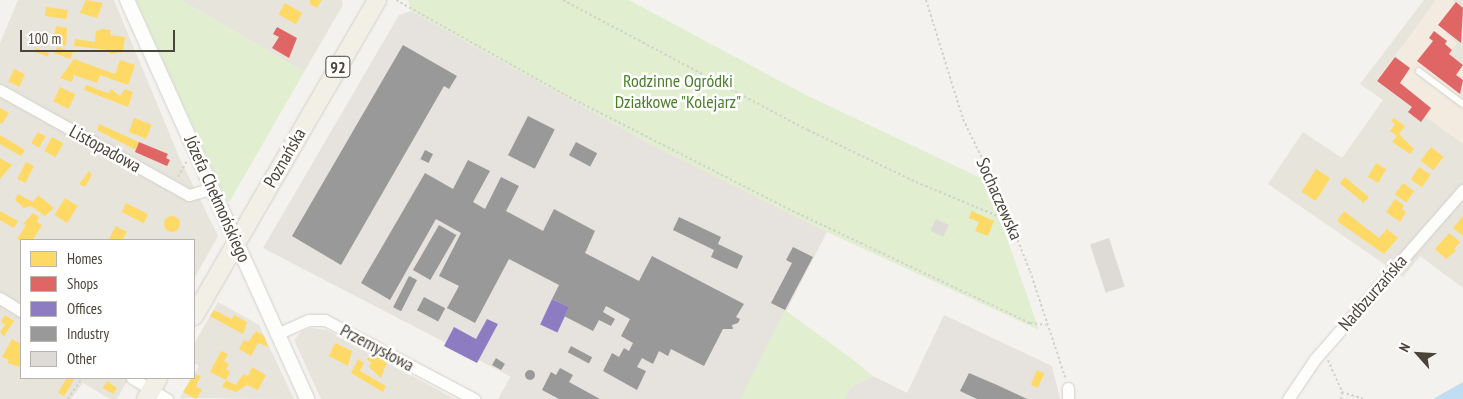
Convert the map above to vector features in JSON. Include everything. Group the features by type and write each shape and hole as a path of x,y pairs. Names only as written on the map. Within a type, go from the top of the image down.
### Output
{"main road":[{"name":"Poznańska","path":"195,314 377,0"}],"street":[{"name":"Józefa Chełmońskiego","path":"127,0 307,399"},
{"name":"Listopadowa","path":"0,90 189,195 212,188"},
{"name":"Nadbzurzańska","path":"1288,399 1315,358 1463,190"},
{"path":"0,298 20,310"},
{"name":"Przemysłowa","path":"277,334 309,320 325,320 474,399"},
{"path":"134,379 167,399"}],"lane":[{"path":"1419,71 1463,104"}],"path":[{"path":"396,0 582,104 797,213 1030,323 1046,325"},
{"path":"563,0 808,130 916,182 1000,217 1008,216"},
{"name":"Sochaczewska","path":"926,0 963,119 1008,216 1030,271 1068,394"},
{"path":"173,186 188,154"},
{"path":"1326,356 1342,392 1341,399"},
{"path":"68,399 81,379"},
{"path":"1342,392 1363,399"}],"shaded area":[{"path":"18,0 114,0 180,159 218,236 195,277 195,239 20,239 20,379 132,379 126,383 117,399 110,399 83,383 71,399 0,399 0,43"},
{"path":"181,0 342,0 343,5 304,72"},
{"path":"1424,0 1463,0 1463,288 1420,256 1403,277 1268,184 1303,132 1342,158 1383,100 1360,84"},
{"path":"1436,0 1452,0 1463,8 1446,33 1457,43 1449,54 1463,64 1463,88 1459,93 1463,96 1463,144 1376,81"},
{"path":"411,11 650,144 827,232 741,399 554,399 263,248 399,15"},
{"path":"218,302 259,325 294,399 180,398 191,379 195,379 195,373 199,366 195,364 195,342"},
{"path":"944,315 1052,366 1060,399 844,399 850,388 873,376 907,393"},
{"path":"311,328 327,330 455,399 321,399 294,340 302,331"},
{"path":"511,376 554,399 498,399"}],"green space":[{"path":"136,0 181,0 304,72 230,201 227,201"},
{"name":"Rodzinne Ogródki Działkowe \"Kolejarz\"","path":"408,0 629,0 806,95 987,181 1039,330 827,232 650,144 411,11"},
{"path":"785,310 873,376 850,388 844,399 740,399"}],"water":[{"path":"1463,382 1463,399 1433,399"}],"building: Homes":[{"path":"86,0 103,3 97,18 80,13"},
{"path":"310,0 322,0 317,8 310,4"},
{"path":"285,3 302,13 296,24 278,14"},
{"path":"46,7 68,10 67,19 45,16"},
{"path":"56,26 67,28 66,46 53,44"},
{"path":"103,29 111,30 110,35 125,37 123,52 110,54 108,50 74,46 75,39 95,42 96,31"},
{"path":"57,47 73,52 70,59 54,53"},
{"path":"36,48 49,53 48,57 35,52"},
{"path":"74,59 115,74 120,60 135,65 128,85 100,75 97,83 74,75 72,82 60,78"},
{"path":"14,69 25,74 19,87 8,82"},
{"path":"86,85 109,93 111,89 120,96 125,89 133,92 128,107 84,90"},
{"path":"60,87 75,94 69,109 53,102"},
{"path":"0,108 9,113 2,124 0,123"},
{"path":"134,118 152,125 146,139 129,132"},
{"path":"1394,118 1405,126 1399,134 1414,149 1410,154 1392,142 1397,136 1390,131 1395,124 1391,121"},
{"path":"99,124 139,142 136,150 97,130"},
{"path":"38,132 46,137 39,148 31,143"},
{"path":"0,135 25,150 21,156 0,144"},
{"path":"52,137 63,143 56,157 44,151"},
{"path":"1431,147 1444,157 1433,170 1421,160"},
{"path":"0,158 12,165 0,179"},
{"path":"26,162 34,166 25,183 17,179"},
{"path":"1376,163 1386,169 1378,183 1368,177"},
{"path":"1419,167 1431,175 1422,187 1411,179"},
{"path":"1316,169 1330,178 1316,201 1301,192"},
{"path":"89,171 92,175 85,187 79,184"},
{"path":"1345,177 1369,197 1364,203 1340,183"},
{"path":"1403,183 1414,191 1406,203 1395,194"},
{"path":"18,194 33,202 38,195 54,208 45,216 31,206 24,208 15,200"},
{"path":"65,198 78,206 67,223 54,215"},
{"path":"1395,199 1404,205 1402,209 1406,212 1400,222 1386,212"},
{"path":"126,203 148,214 144,223 121,212"},
{"path":"0,211 18,221 14,228 0,220"},
{"path":"972,211 994,221 988,236 975,231 979,222 969,218"},
{"path":"1344,211 1379,238 1387,229 1398,238 1384,254 1337,221"},
{"path":"33,213 39,217 37,222 42,225 34,239 20,239 20,241 17,239 26,225 23,224"},
{"path":"169,216 175,216 180,221 178,230 169,232 164,227 164,221"},
{"path":"1463,216 1463,236 1453,228"},
{"path":"116,226 127,232 123,239 109,239"},
{"path":"1449,233 1460,242 1454,249 1456,251 1446,259 1435,249"},
{"path":"214,310 232,319 234,315 247,322 243,334 210,316"},
{"path":"5,315 14,321 4,336 0,332 5,325 1,322"},
{"path":"256,331 264,336 268,347 258,343 251,356 239,349 244,340 248,342"},
{"path":"12,339 20,343 20,367 7,363 9,360 2,357"},
{"path":"335,343 352,351 348,366 329,356"},
{"path":"221,351 228,354 224,361 229,364 226,369 230,372 226,380 210,372"},
{"path":"371,353 387,362 381,378 369,367 371,362 367,360"},
{"path":"358,359 364,363 360,371 386,386 383,392 351,373"},
{"path":"252,367 266,375 258,390 247,385 236,392 222,387 226,380 235,385 244,374 248,376"},
{"path":"1037,370 1044,373 1038,388 1031,385"},
{"path":"195,374 201,376 196,386 202,390 196,399 183,392 191,379 195,379"},
{"path":"66,379 74,379 64,396 58,393"},
{"path":"107,381 117,388 113,394 103,388"}],"building: Shops":[{"path":"1456,2 1463,8 1461,43 1438,25"},
{"path":"277,27 297,38 289,58 272,48 279,37 273,34"},
{"path":"1434,31 1447,41 1445,44 1452,50 1449,54 1463,65 1456,75 1463,80 1460,94 1417,61 1433,41 1429,38"},
{"path":"1395,57 1410,68 1400,83 1431,108 1421,122 1408,112 1412,107 1377,81"},
{"path":"139,142 168,154 166,158 170,160 167,166 135,152"}],"building: Offices":[{"path":"552,299 569,307 557,332 540,324"},
{"path":"487,319 498,324 477,363 444,346 454,327 476,339"}],"building: Industry":[{"path":"403,45 457,76 449,89 444,86 341,265 292,236"},
{"path":"528,116 555,130 535,169 508,155"},
{"path":"576,142 597,153 590,167 569,155"},
{"path":"425,150 433,154 428,163 420,159"},
{"path":"468,160 490,171 473,202 485,209 501,177 519,186 506,211 543,231 554,209 595,231 585,253 639,281 652,256 744,304 736,317 740,319 738,323 732,325 733,329 723,329 704,366 671,349 668,356 659,351 653,364 642,358 637,367 646,371 637,390 603,371 612,353 619,357 624,348 629,351 633,343 621,336 630,319 606,306 603,312 615,319 611,326 599,320 593,331 564,316 569,307 552,299 559,285 509,259 475,323 447,308 459,286 439,276 461,233 436,219 390,300 361,283 425,173 453,189"},
{"path":"679,217 721,237 718,244 743,256 737,269 711,257 714,250 673,230"},
{"path":"439,225 456,235 430,280 413,270"},
{"path":"793,247 813,257 785,310 771,303 792,263 786,260"},
{"path":"409,276 417,280 401,311 393,307"},
{"path":"424,297 445,308 438,322 417,310"},
{"path":"571,346 592,357 589,363 568,352"},
{"path":"496,358 505,364 501,370 492,365"},
{"path":"560,368 573,375 569,382 600,399 559,399 542,390 551,372 556,375"},
{"path":"528,370 532,370 535,375 534,379 528,380 525,377 525,373"},
{"path":"969,373 1027,399 977,399 960,391"}],"building: Other":[{"path":"936,219 949,225 943,237 931,231"},
{"path":"1109,238 1125,287 1106,293 1090,244"}]}
